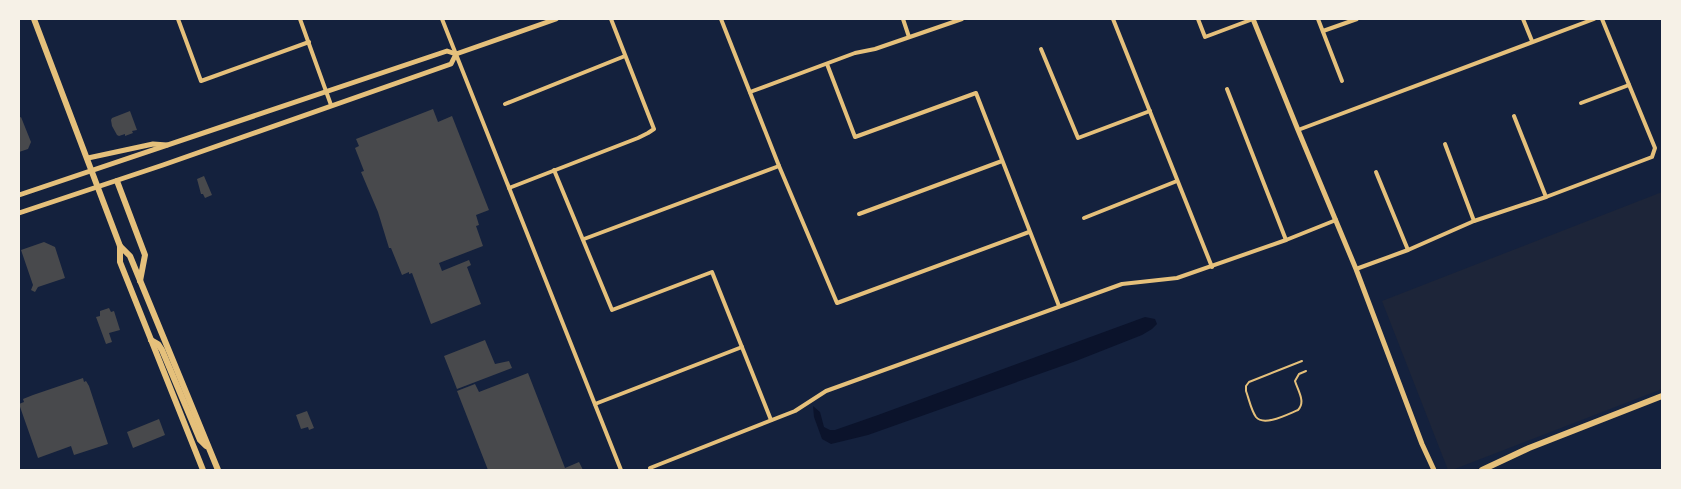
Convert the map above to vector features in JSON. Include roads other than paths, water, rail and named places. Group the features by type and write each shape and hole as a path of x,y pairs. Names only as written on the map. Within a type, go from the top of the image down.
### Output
{"highway":[{"path":"34,19 93,170 120,246 120,262 203,470"},
{"path":"117,181 145,255 140,281"},
{"path":"120,246 130,256 218,470"},
{"path":"151,340 158,344 162,350 200,440 209,449"},
{"path":"1482,470 1528,448 1662,396"}],"main road":[{"path":"19,195 447,51 456,54 556,19"},
{"path":"1253,19 1356,269 1380,336 1434,470"},
{"path":"19,214 452,64 456,54"},
{"path":"88,158 157,143 170,145"}],"street":[{"path":"178,19 201,81 309,42"},
{"path":"300,19 331,105"},
{"path":"442,19 621,470"},
{"path":"508,188 648,134 654,128 611,19"},
{"path":"721,19 779,166 837,303 1030,232"},
{"path":"903,19 910,37"},
{"path":"750,92 855,53 875,49 962,19"},
{"path":"1112,19 1212,267"},
{"path":"1198,19 1205,38 1253,19"},
{"path":"1318,19 1342,81"},
{"path":"1322,31 1357,19"},
{"path":"1523,19 1532,42"},
{"path":"1298,130 1594,19"},
{"path":"1356,269 1408,250 1474,221 1546,197 1652,156 1655,148 1602,19"},
{"path":"1041,50 1078,138 1150,111"},
{"path":"505,104 625,56"},
{"path":"827,64 856,137 976,92 1059,306"},
{"path":"1581,103 1629,85"},
{"path":"1227,89 1286,240"},
{"path":"1514,116 1546,197"},
{"path":"1445,144 1474,221"},
{"path":"859,214 1002,161"},
{"path":"584,239 779,166"},
{"path":"554,170 612,310 712,272 771,420"},
{"path":"1376,172 1408,250"},
{"path":"1084,218 1177,181"},
{"path":"650,468 795,411 826,391 1059,306 1122,284 1177,278 1212,267 1336,220"},
{"path":"595,404 742,347"}],"lane":[{"path":"1302,361 1249,382 1246,386 1246,391 1257,418 1267,422 1298,410 1302,406 1302,401 1295,381 1298,374 1306,371"}]}
